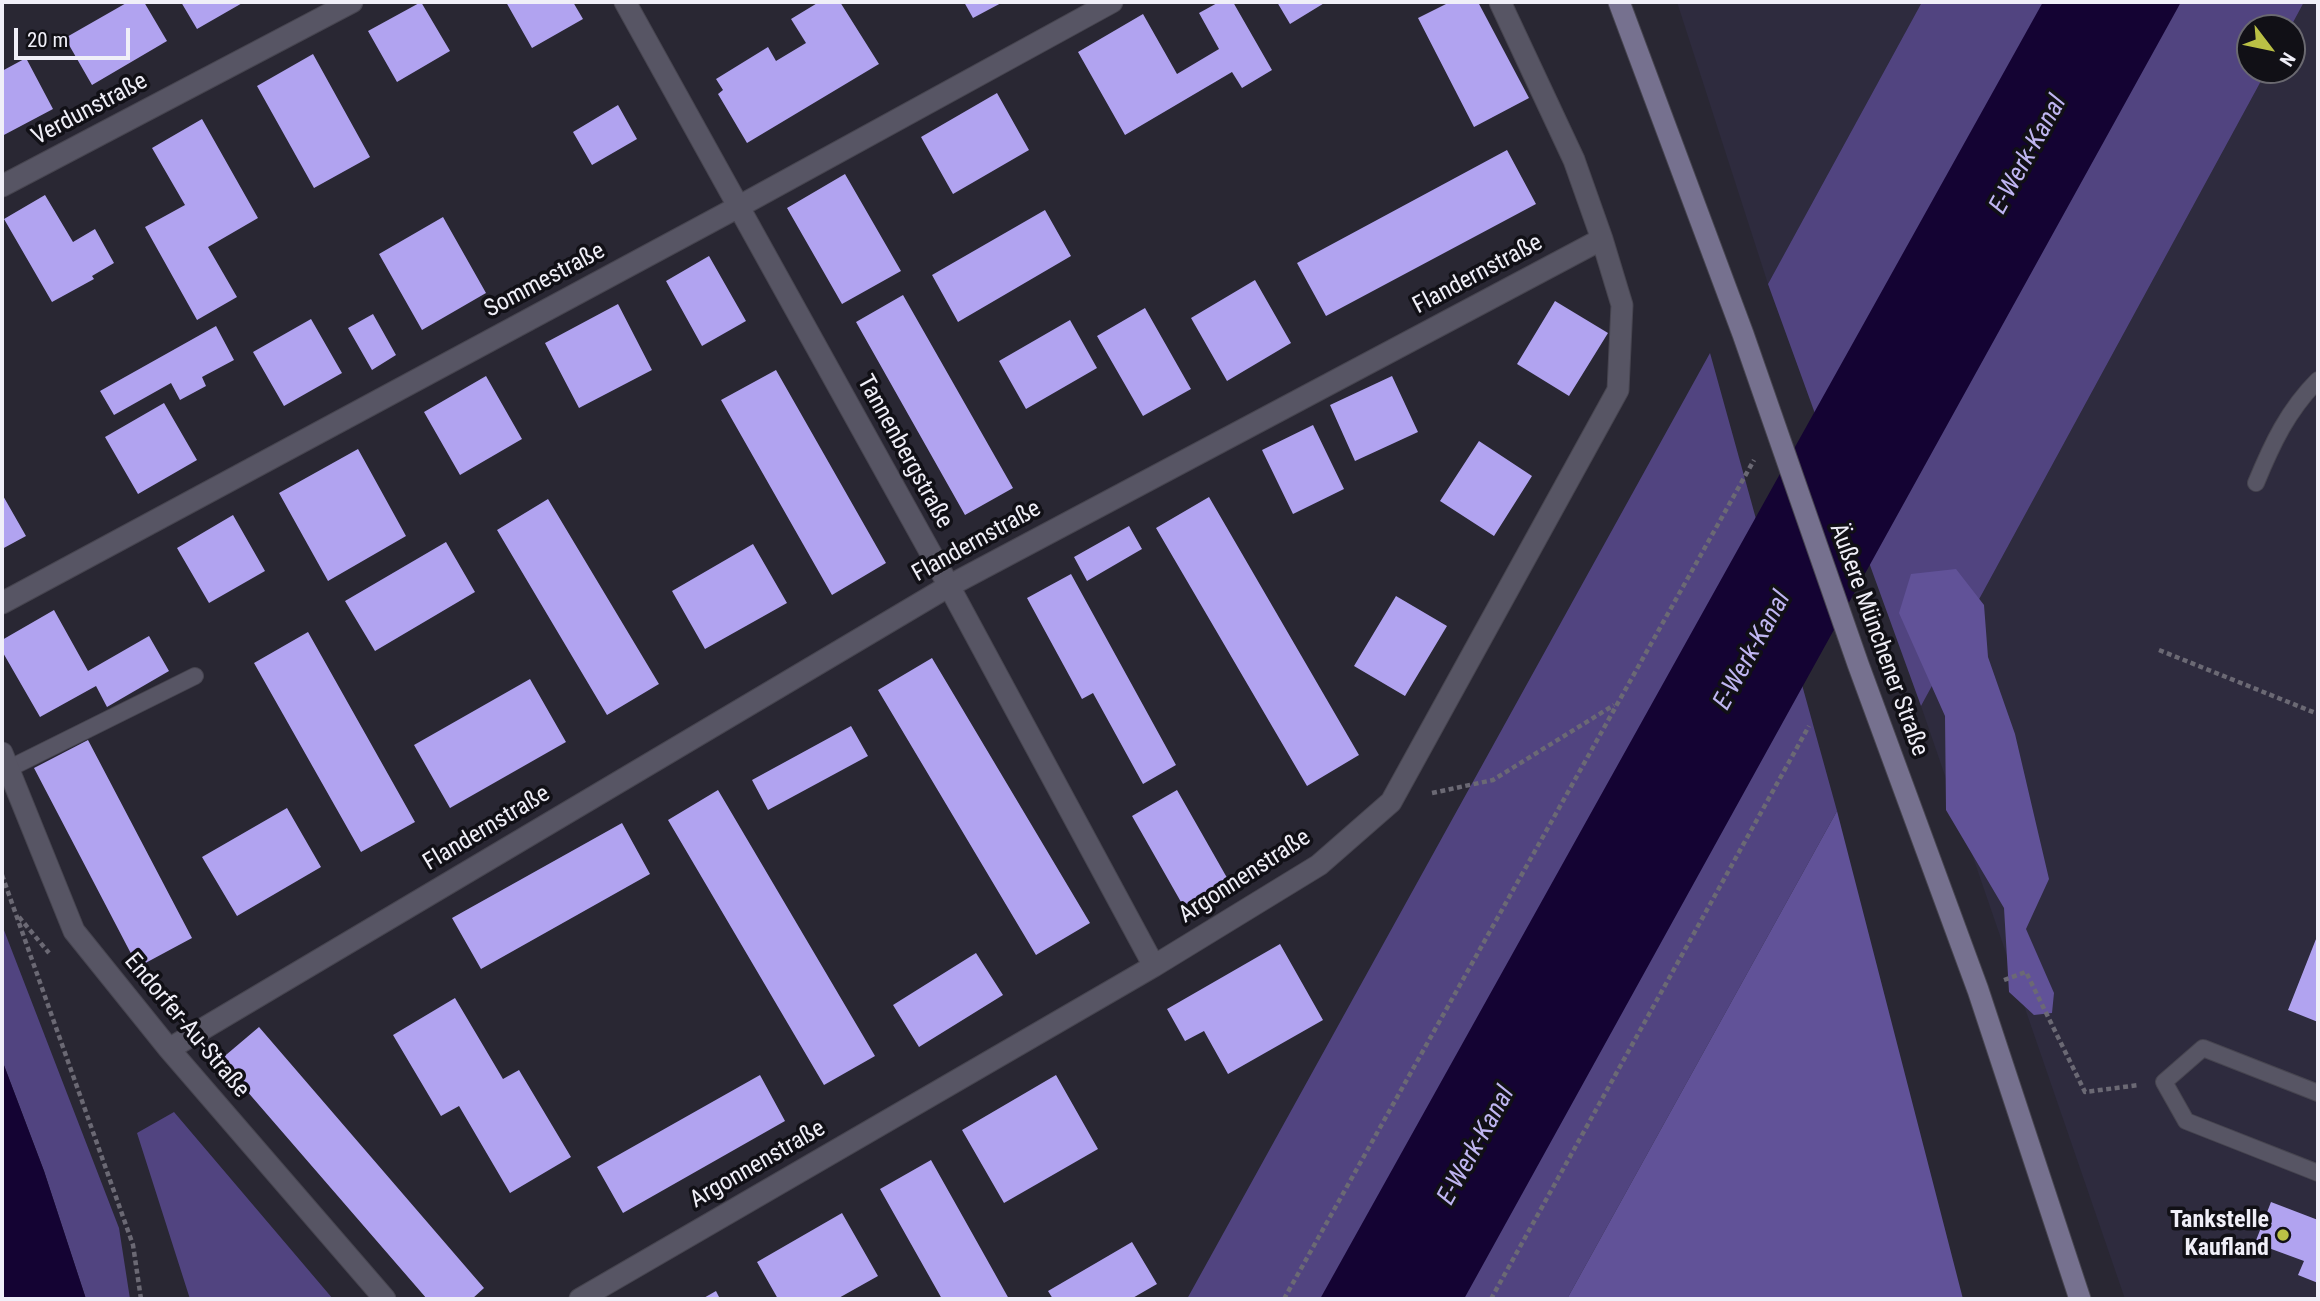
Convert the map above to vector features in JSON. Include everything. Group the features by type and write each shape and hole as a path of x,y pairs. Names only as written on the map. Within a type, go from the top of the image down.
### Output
{"main road":[{"name":"Äußere Münchener Straße","path":"1619,2 1743,334 1866,686 1978,990 2080,1299"}],"street":[{"name":"Verdunstraße","path":"2,186 352,2"},
{"name":"Tannenbergstraße","path":"625,2 949,586 1154,966"},
{"name":"Sommestraße","path":"2,603 738,207 1112,2"},
{"path":"1500,2 1573,160 1602,239"},
{"name":"Flandernstraße","path":"170,1049 949,586 1602,239"},
{"name":"Argonnenstraße","path":"580,1299 1154,966 1319,865 1391,802 1618,390 1622,305 1602,239"},
{"name":"Endorfer-Au-Straße","path":"5,761 74,931 170,1049 385,1299"}],"lane":[{"path":"2256,483 2275,436 2303,395 2318,380"},
{"path":"5,761 195,676"},
{"path":"2318,1093 2203,1048 2164,1082 2186,1121 2318,1173"}],"path":[{"path":"1284,1299 1614,705 1774,426"},
{"path":"2159,650 2318,714"},
{"path":"1391,802 1493,780 1614,705"},
{"path":"1491,1299 1809,726"},
{"path":"2,875 133,1245 141,1299"},
{"path":"1978,990 2026,972 2085,1093 2164,1082"}],"shaded area":[{"path":"1677,2 1922,2 1768,284"},
{"path":"1922,2 2304,2 2298,14 2236,14 2236,84 2259,84 1921,706 1768,284"},
{"path":"2304,2 2318,2 2318,1299 2125,1299 1921,706 2259,84 2306,84 2306,14 2298,14"},
{"path":"1710,353 1837,811 1567,1299 1187,1299"},
{"path":"1956,569 1984,605 1988,657 2015,734 2049,879 2026,929 2054,993 2052,1013 2034,1015 2009,992 2004,908 1946,810 1945,716 1899,613 1911,574"},
{"path":"1837,811 1963,1299 1567,1299"},
{"path":"2,925 119,1228 130,1299 86,1299 44,1171 2,1060"},
{"path":"174,1112 333,1299 190,1299 137,1133"}],"water":[{"name":"E-Werk-Kanal","path":"2043,2 2181,2 1464,1299 1320,1299"},
{"path":"2,1060 44,1171 86,1299 2,1299"}],"building":[{"path":"128,2 144,2 167,41 92,85 65,38"},
{"path":"181,2 244,2 197,29"},
{"path":"421,2 450,51 397,82 368,31"},
{"path":"506,2 573,2 583,19 532,48"},
{"path":"819,2 840,2 879,64 747,143 718,94 723,90 716,79 768,47 776,61 806,43 791,19"},
{"path":"964,2 1003,2 973,18"},
{"path":"1219,2 1233,2 1272,70 1242,88 1232,72 1125,135 1078,52 1143,14 1177,74 1219,49 1199,13"},
{"path":"1277,2 1326,2 1290,24"},
{"path":"1450,2 1478,2 1529,98 1474,127 1418,18"},
{"path":"313,54 370,157 314,188 257,86"},
{"path":"26,58 53,109 2,136 2,71"},
{"path":"997,93 1029,150 953,194 921,137"},
{"path":"618,105 637,139 592,165 573,132"},
{"path":"202,119 258,218 208,247 237,297 197,320 145,227 185,205 152,148"},
{"path":"1507,150 1536,204 1326,316 1297,263"},
{"path":"845,174 901,271 842,304 787,208"},
{"path":"45,195 73,242 95,229 114,263 92,276 94,279 52,302 4,219"},
{"path":"1045,210 1071,256 958,322 932,275"},
{"path":"443,217 486,293 422,330 379,254"},
{"path":"709,256 746,321 702,346 666,281"},
{"path":"1255,280 1291,343 1227,381 1191,318"},
{"path":"903,295 1013,488 965,515 856,322"},
{"path":"1555,301 1608,333 1569,396 1517,364"},
{"path":"618,304 652,370 579,408 545,343"},
{"path":"1145,308 1191,389 1143,416 1097,336"},
{"path":"373,314 396,355 372,370 348,328"},
{"path":"311,319 342,373 284,406 253,352"},
{"path":"1070,320 1097,368 1026,409 999,361"},
{"path":"216,326 234,360 202,377 206,386 180,400 171,383 114,415 100,391"},
{"path":"776,370 886,563 832,595 721,400"},
{"path":"486,376 522,439 460,475 424,412"},
{"path":"1392,376 1418,432 1355,461 1330,405"},
{"path":"164,403 197,460 138,494 105,437"},
{"path":"1313,425 1344,489 1293,514 1262,450"},
{"path":"1479,441 1532,476 1494,536 1440,501"},
{"path":"358,449 406,536 328,581 279,493"},
{"path":"2,494 26,536 2,549"},
{"path":"1209,497 1359,755 1307,786 1156,528"},
{"path":"548,499 659,684 607,715 497,530"},
{"path":"233,515 265,571 209,603 177,548"},
{"path":"1129,526 1142,549 1087,581 1074,557"},
{"path":"446,542 475,592 375,651 345,601"},
{"path":"753,544 787,603 705,649 672,591"},
{"path":"1071,574 1176,765 1143,784 1093,693 1082,699 1027,598"},
{"path":"1396,596 1447,626 1405,696 1354,666"},
{"path":"54,610 88,671 149,636 169,671 107,707 96,686 40,717 2,651 2,640"},
{"path":"308,632 415,822 361,852 254,663"},
{"path":"932,658 1090,923 1036,955 878,690"},
{"path":"530,679 566,742 450,808 414,745"},
{"path":"851,726 868,756 768,810 752,780"},
{"path":"88,740 192,938 138,967 34,768"},
{"path":"718,790 875,1056 824,1085 668,820"},
{"path":"1177,790 1230,883 1185,909 1132,816"},
{"path":"287,808 321,867 237,916 202,857"},
{"path":"622,823 650,874 481,969 452,918"},
{"path":"2318,934 2318,1022 2288,1010"},
{"path":"1280,944 1323,1020 1228,1074 1204,1031 1185,1041 1167,1009"},
{"path":"976,953 1003,995 919,1047 893,1005"},
{"path":"455,998 503,1079 519,1070 571,1157 510,1193 459,1106 441,1116 393,1035"},
{"path":"259,1027 484,1288 472,1299 427,1299 220,1060"},
{"path":"760,1075 785,1121 623,1213 597,1167"},
{"path":"1056,1075 1098,1149 1004,1203 962,1130"},
{"path":"931,1160 1009,1299 942,1299 880,1189"},
{"path":"2271,1202 2318,1220 2318,1283 2298,1275 2304,1261 2255,1243"},
{"path":"842,1213 878,1276 837,1299 778,1299 757,1262"},
{"path":"1132,1242 1157,1284 1131,1299 1053,1299 1048,1291"},
{"path":"716,1291 720,1299 702,1299"}],"place":[{"name":"Tankstelle Kaufland","path":"2283,1235"}]}
